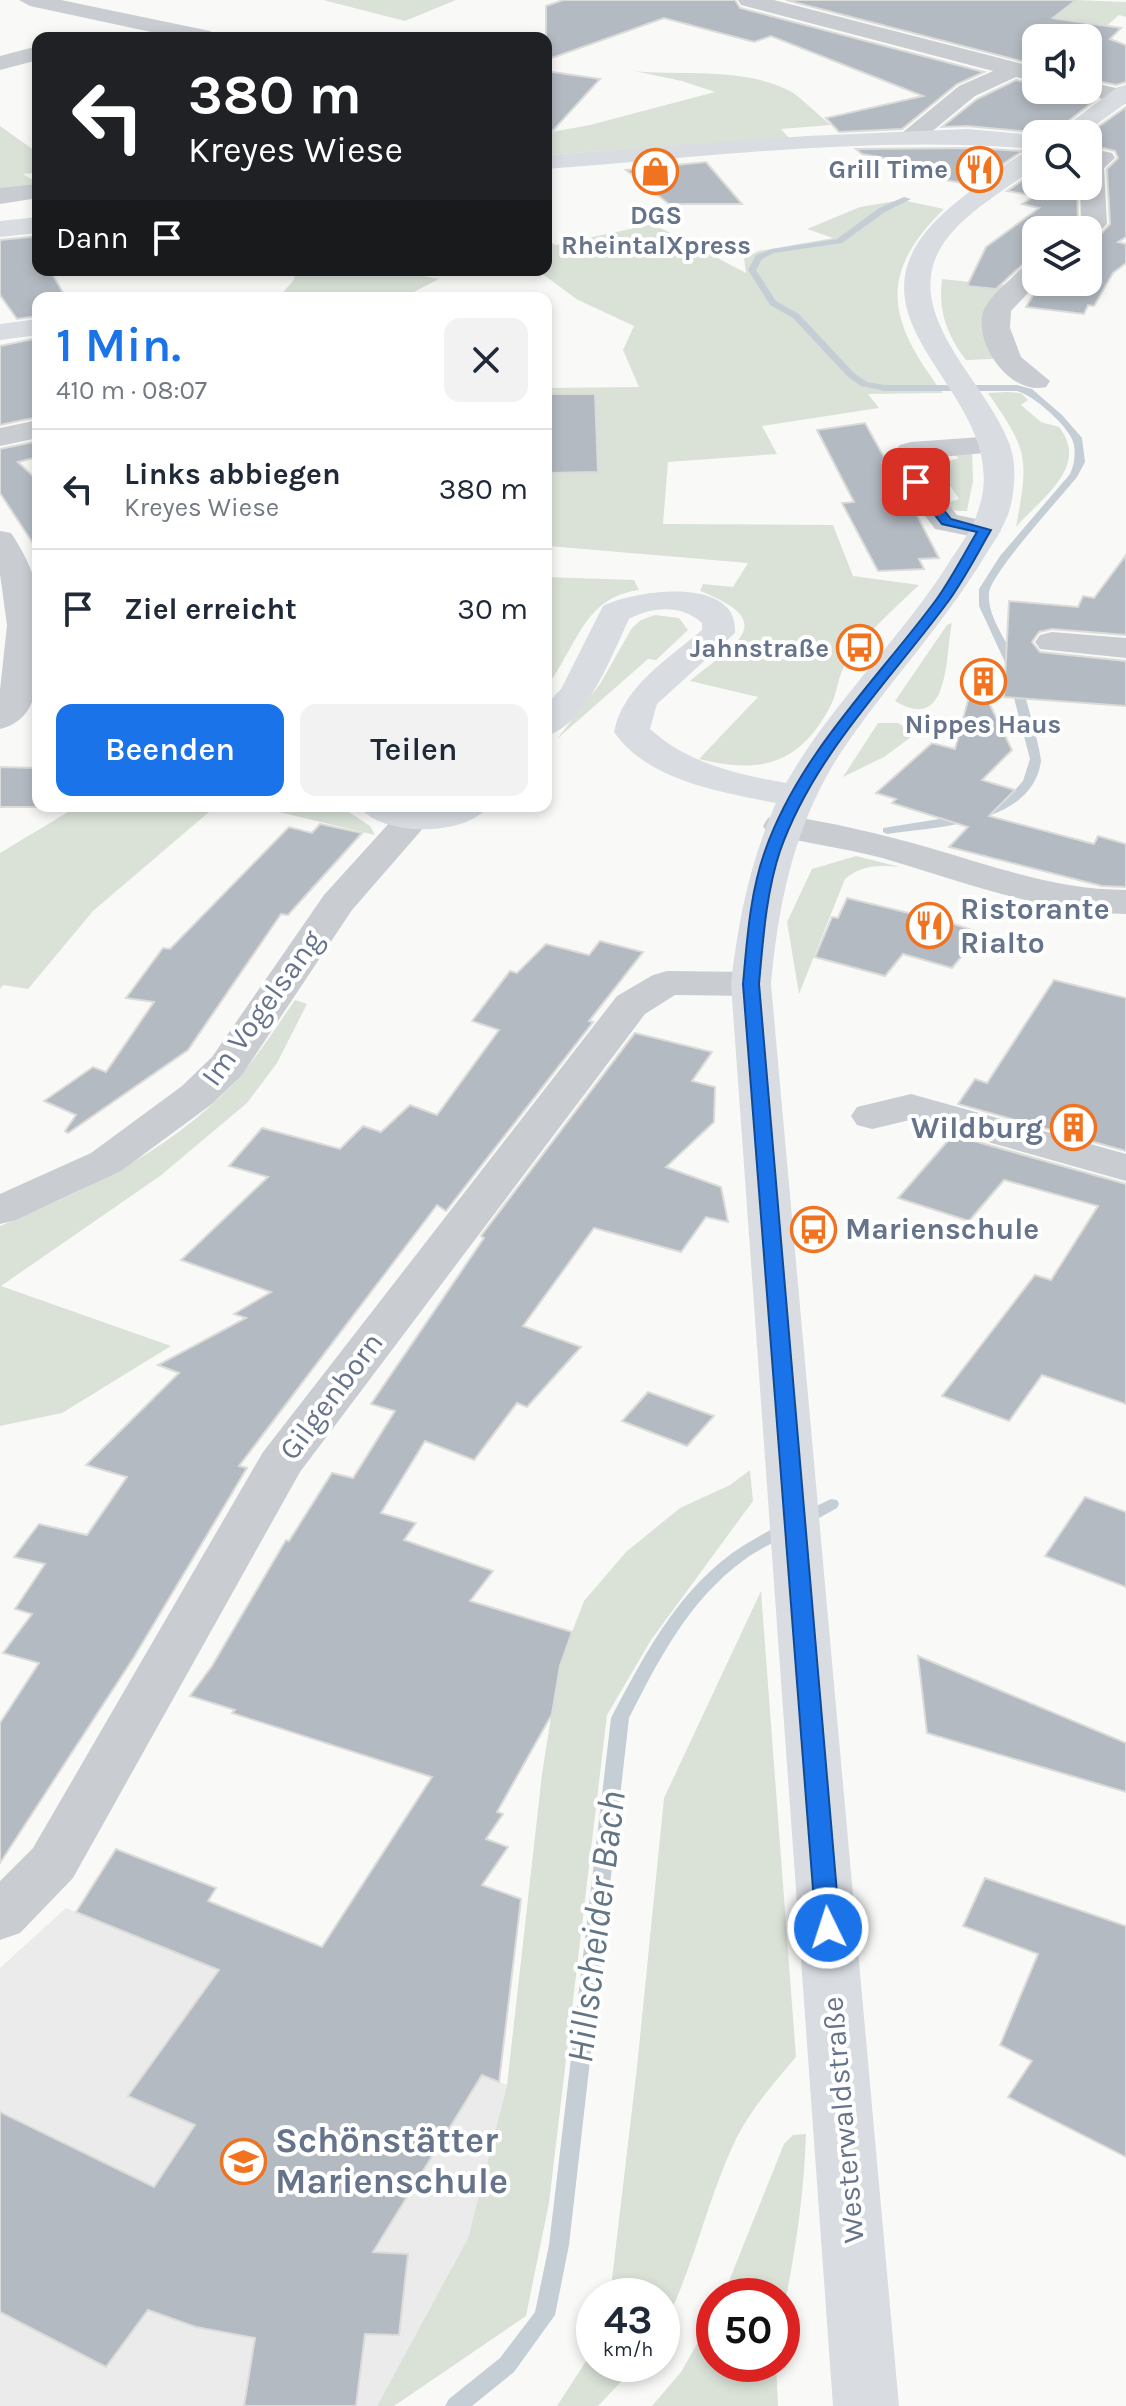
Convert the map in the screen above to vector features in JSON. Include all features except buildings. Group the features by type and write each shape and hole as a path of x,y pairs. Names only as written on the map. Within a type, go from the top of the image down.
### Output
{"main road":[{"path":"1087,120 1124,95"},
{"path":"552,162 910,138 991,135 1022,140"},
{"name":"Westerwaldstraße","path":"866,2406 751,984 756,924 788,811 859,704 943,600 994,510 999,488 995,445 928,330 917,279 921,263 938,234 1022,166"},
{"path":"0,229 32,226"},
{"path":"0,332 32,328"},
{"path":"552,719 576,693 615,613 642,602 687,602 719,620 718,633 643,699 635,714 632,732 649,750 788,811"},
{"path":"396,812 443,817 455,812"}],"street":[{"path":"30,0 178,32"},
{"path":"749,0 1022,71"},
{"path":"115,32 141,25"},
{"path":"0,63 32,55"},
{"path":"910,138 967,91 1022,73"},
{"path":"1102,91 1124,95"},
{"path":"1094,216 1092,165 1106,158"},
{"path":"0,196 32,192"},
{"path":"1022,283 997,311 996,328 1008,361 1036,381"},
{"path":"0,437 32,430"},
{"path":"985,530 946,522 899,461 911,451 995,445"},
{"path":"0,540 19,580 24,625 21,673 14,704 0,719"},
{"path":"1052,642 1126,648"},
{"path":"788,811 844,835 1023,887 1067,897 1126,902"},
{"name":"Im Vogelsang","path":"0,1211 106,1162 197,1095 227,1066 396,812"},
{"name":"Gilgenborn","path":"0,1917 53,1863 280,1464 631,1005 667,983 751,984"},
{"path":"872,1116 911,1107 1126,1168"}],"shaded area":[{"path":"323,0 456,0 405,21"},
{"path":"1076,0 1126,2 1126,17 1119,15 1102,30 1102,24 1046,21"},
{"path":"634,71 732,75 770,83 793,93 831,125 781,129 789,138 552,155 552,132 715,92"},
{"path":"0,126 32,149 32,173 23,174 32,179 32,189 0,193"},
{"path":"902,200 944,209 922,233 907,256 899,278 898,300 911,344 943,393 868,394 879,408 762,426 777,454 668,462 663,524 833,525 853,576 919,585 854,651 820,723 794,751 778,760 761,764 722,764 699,759 758,697 690,681 734,645 742,634 744,624 739,613 700,591 703,584 733,587 748,563 552,546 552,388 639,387 623,350 634,326 578,300 545,276 552,276 552,243 653,224 746,273 744,258 759,251 833,238 807,229 860,207"},
{"path":"295,276 423,276 439,279 414,292 283,292"},
{"path":"942,279 971,282 970,286 986,288 989,284 1004,285 989,329 993,359 966,360 959,351 943,312"},
{"path":"988,393 1021,393 1028,400 1021,405 1041,422 1059,427 1067,441 1069,455 1059,481 1016,527 1023,485 1022,456 1011,429"},
{"path":"972,450 973,481 967,511 956,511 944,504 959,499 936,465 930,461 915,465 916,455 925,454 942,463 959,458 948,451"},
{"path":"552,577 634,580 639,590 620,595 593,614 552,679"},
{"path":"655,615 679,618 688,630 656,660 648,659 557,739 600,684 632,628 641,620"},
{"path":"952,623 946,670 936,699 927,708 913,709 895,701 947,625"},
{"path":"878,723 898,723 912,732 911,737 884,757 843,777"},
{"path":"68,812 209,812 93,911 28,989 3,985 0,989 0,853"},
{"path":"279,812 349,812 370,826 375,835"},
{"path":"856,856 900,867 871,867 845,879 799,994 787,922 812,869"},
{"path":"295,1000 307,1004 277,1063 247,1103 160,1176 1,1286 171,1346 62,1413 0,1426 0,1226 100,1180 164,1143 193,1121 245,1070"},
{"path":"750,1470 753,1501 651,1640 607,1715 549,2203 526,2316 394,2406 377,2406 468,2238 507,2085 542,1774 559,1666 584,1601 626,1552 680,1508 730,1485"},
{"path":"761,1591 796,2057 755,2108 735,2141 680,2290 680,2278 612,2278 664,1798"},
{"name":"Schönstätter Marienschule","path":"66,1908 507,2085 468,2238 377,2406 0,2406 0,1968"},
{"path":"806,2134 798,2226 790,2278 730,2278 784,2144 793,2135"},
{"path":"696,2346 696,2382 777,2382 778,2406 652,2406 672,2382 680,2382 681,2372"},
{"path":"576,2377 576,2382 621,2382 598,2406 557,2406"}],"waterway":[{"name":"Hillscheider Bach","path":"887,830 980,816 1009,803 1028,782 1036,759 1009,660 984,606 984,589 1004,558 1074,475 1080,462 1077,438 1059,417 1029,391 1017,388 885,388 864,384 851,375 796,316 773,303 752,270 759,257 772,251 839,241 882,210 907,199"},
{"name":"Hillscheider Bach","path":"804,1519 831,1504"},
{"name":"Hillscheider Bach","path":"456,2406 507,2365 545,2315 559,2245 620,1718 669,1630 699,1590 737,1557 786,1529"}],"place":[{"name":"Grill Time","path":"979,169"},
{"name":"DGS RheintalXpress","path":"656,172"},
{"name":"Jahnstraße","path":"860,648"},
{"name":"Nippes Haus","path":"983,681"},
{"name":"Ristorante Rialto","path":"929,926"},
{"name":"Wildburg","path":"1074,1128"},
{"name":"Marienschule","path":"814,1229"},
{"name":"Schönstätter Marienschule","path":"244,2161"}],"route":[{"path":"828,1928 751,984 756,924 772,853 796,796 859,704 943,600 985,530 946,522 916,482"}]}
